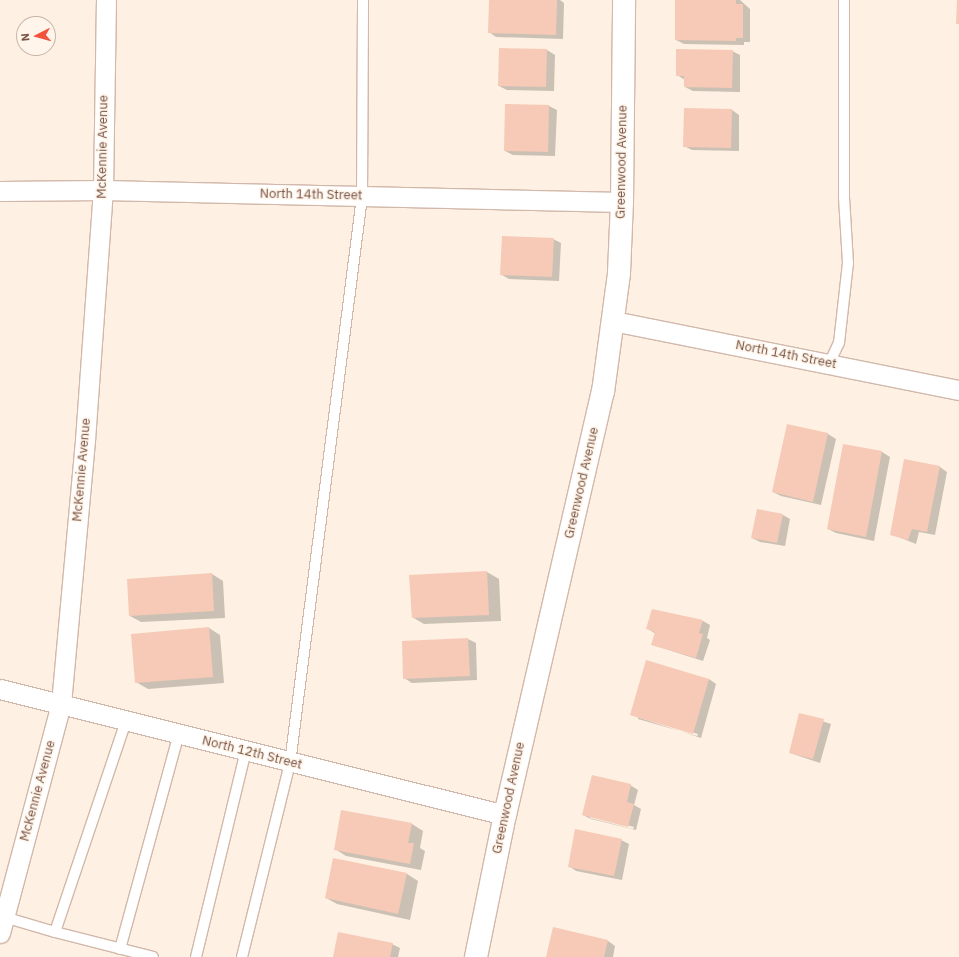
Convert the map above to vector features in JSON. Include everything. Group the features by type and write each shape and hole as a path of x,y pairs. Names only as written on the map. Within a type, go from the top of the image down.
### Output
{"street":[{"name":"McKennie Avenue","path":"2,925 61,704 85,440 103,190 106,0"},
{"name":"Greenwood Avenue","path":"476,957 505,814 603,392 619,273 622,202 624,0"},
{"name":"North 14th Street","path":"0,190 103,190 622,202"},
{"name":"North 14th Street","path":"613,321 959,390"},
{"name":"North 12th Street","path":"0,689 505,814"}],"lane":[{"path":"242,957 290,762 362,197 363,0"},
{"path":"828,364 839,343 848,263 843,166 844,0"},
{"path":"55,932 126,721"},
{"path":"120,949 179,734"},
{"path":"196,957 246,751"},
{"path":"2,925 55,932 153,957"}],"building":[{"path":"489,0 557,0 556,35 488,33"},
{"path":"675,0 736,0 736,4 743,4 743,38 736,38 736,41 675,40"},
{"path":"957,0 959,0 959,24 956,24"},
{"path":"499,48 547,49 546,87 498,86"},
{"path":"676,49 733,50 732,88 684,87 684,76 676,76"},
{"path":"505,104 549,105 548,152 504,151"},
{"path":"684,108 732,109 731,148 683,147"},
{"path":"502,236 554,238 552,277 500,275"},
{"path":"787,424 828,433 813,502 772,492"},
{"path":"843,444 882,451 866,537 827,529"},
{"path":"904,459 940,466 927,532 912,529 908,540 890,535"},
{"path":"757,509 783,514 777,543 751,538"},
{"path":"487,571 489,615 412,618 409,575"},
{"path":"212,573 214,611 129,616 127,579"},
{"path":"652,609 703,620 699,633 703,634 696,658 651,645 655,632 646,629"},
{"path":"209,627 213,677 135,683 131,634"},
{"path":"468,638 470,676 403,679 402,641"},
{"path":"646,660 709,679 693,734 630,715"},
{"path":"799,713 824,719 813,759 789,753"},
{"path":"592,775 631,784 627,802 634,804 628,827 582,815"},
{"path":"341,810 412,823 408,843 414,843 410,864 334,850"},
{"path":"575,829 622,839 614,876 568,867"},
{"path":"333,858 407,873 398,914 325,898"},
{"path":"553,927 608,940 604,957 546,957"},
{"path":"338,932 393,943 390,957 333,957"}]}
